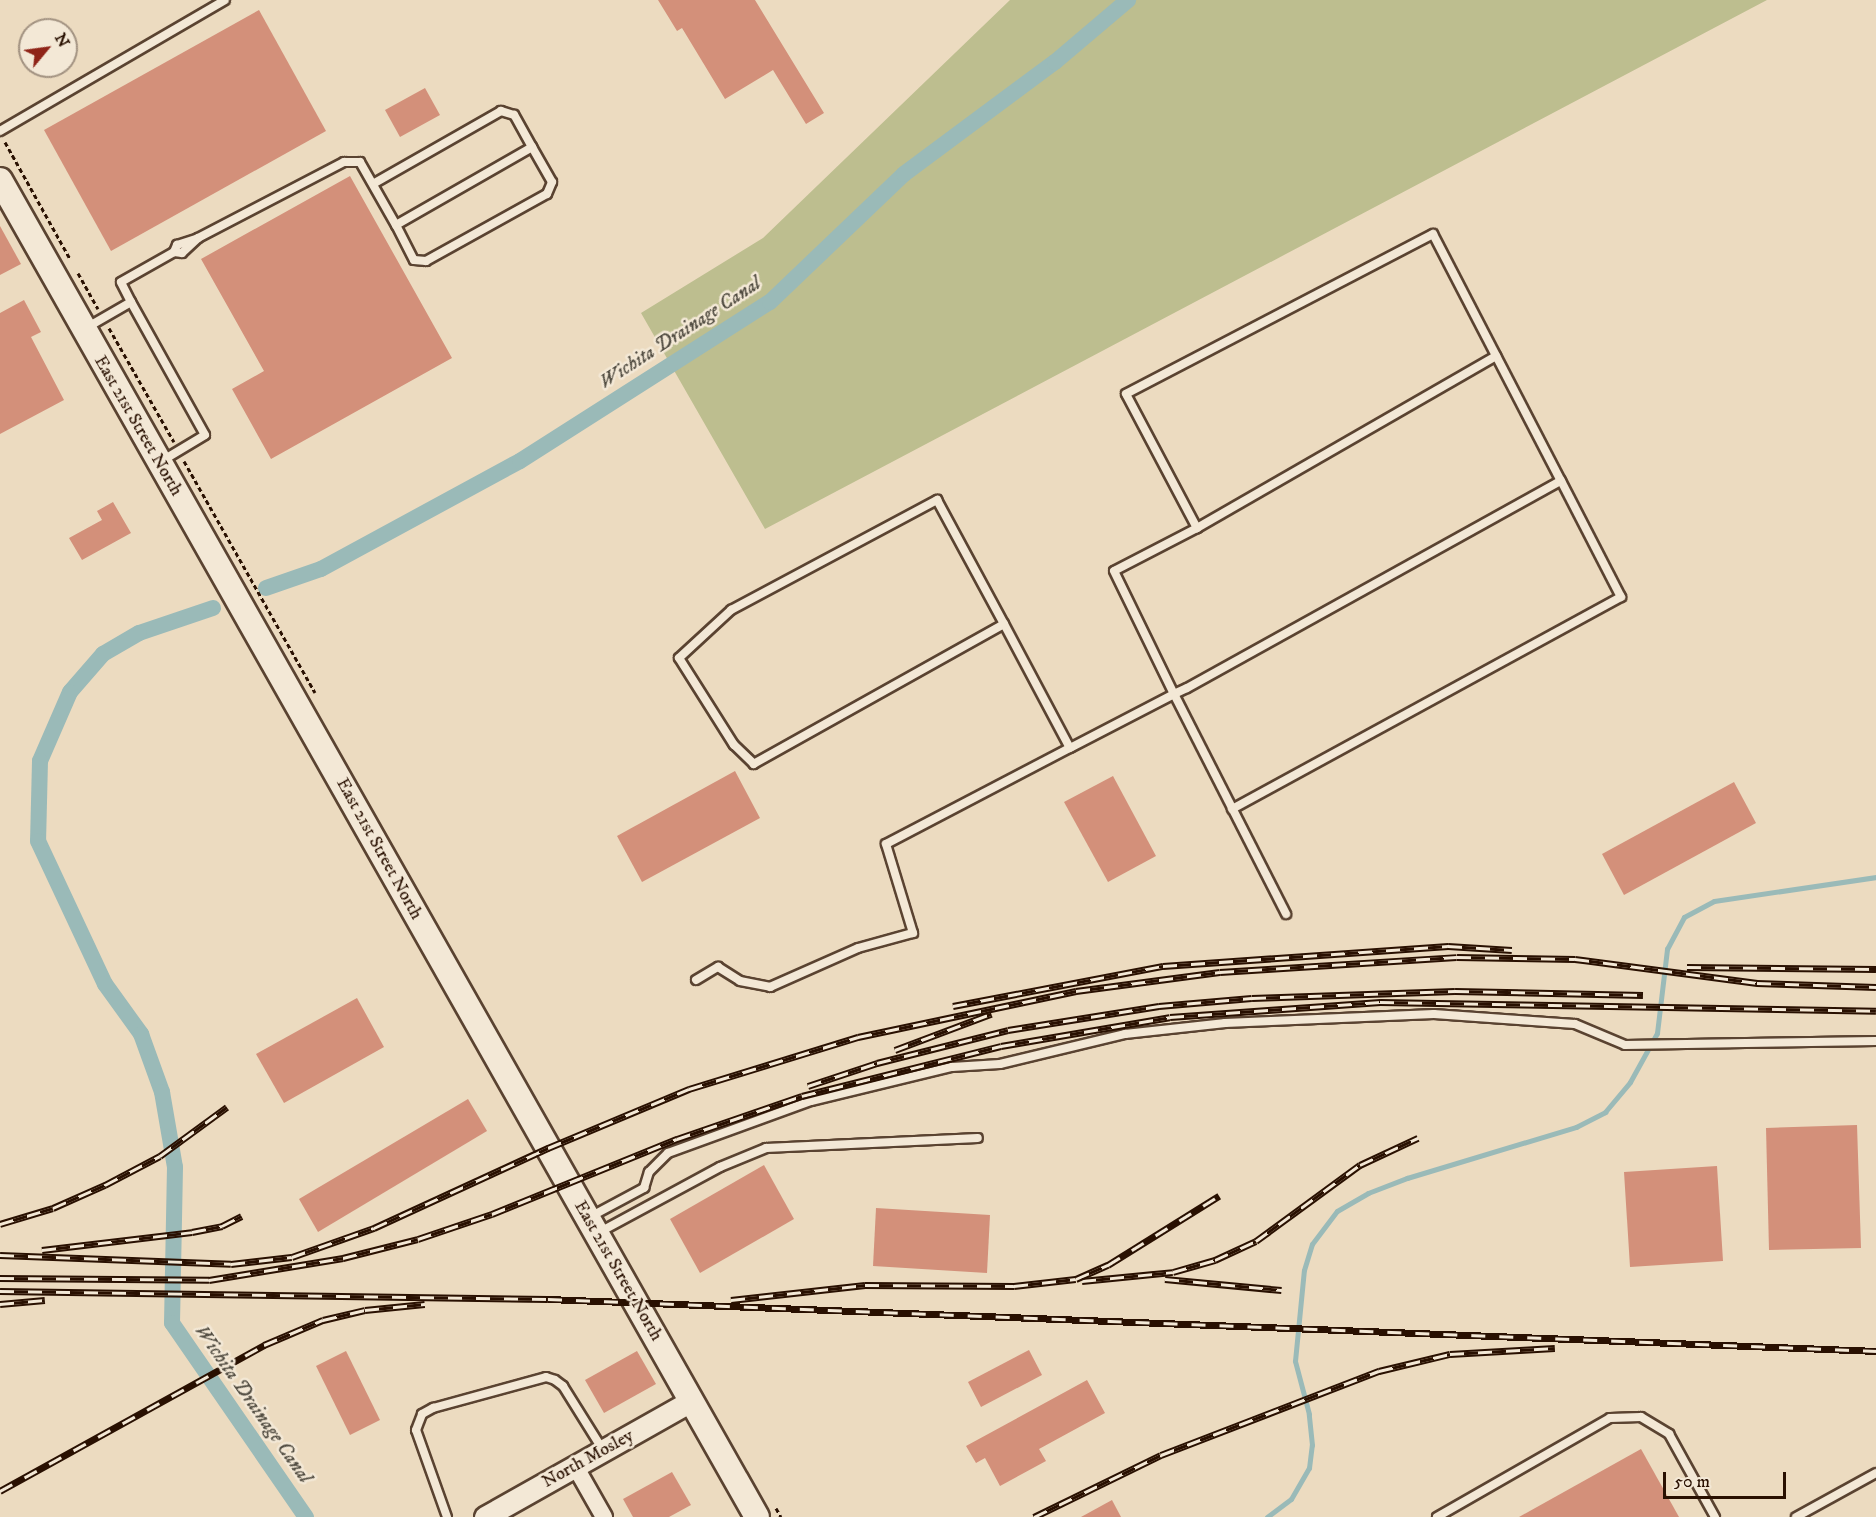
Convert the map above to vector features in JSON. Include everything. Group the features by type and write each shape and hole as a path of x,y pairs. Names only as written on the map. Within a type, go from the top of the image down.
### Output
{"main road":[{"name":"East 21st Street North","path":"0,180 757,1517"}],"street":[{"name":"North Mosley","path":"485,1517 691,1401"},
{"path":"576,1466 604,1517"}],"lane":[{"path":"0,131 225,0"},
{"path":"160,462 205,435 121,282 174,252 182,253 198,238 344,162 360,162 414,260 426,261 547,194 552,182 514,115 501,111 373,184"},
{"path":"396,225 532,147"},
{"path":"1197,528 1126,394 1433,234 1621,597 1232,809"},
{"path":"83,330 131,302"},
{"path":"1286,914 1114,572 1197,528 1496,356"},
{"path":"696,980 718,967 740,981 770,987 858,948 913,933 886,844 1174,694 1561,481"},
{"path":"1004,624 754,764 734,745 679,658 731,610 937,500 1004,624 1070,748"},
{"path":"593,1226 644,1188 649,1172 668,1153 811,1101 952,1067 1000,1064 1125,1034 1226,1023 1434,1014 1575,1024 1625,1044 1676,1046 1876,1041"},
{"path":"593,1226 766,1148 978,1138"},
{"path":"447,1517 416,1430 422,1414 433,1408 546,1377 555,1380 603,1451"},
{"path":"1437,1517 1610,1418 1641,1417 1670,1434 1715,1517"},
{"path":"1797,1517 1876,1473"}],"green space":[{"path":"1010,0 1767,0 765,529 641,313 763,238"}],"building":[{"path":"658,0 755,0 824,113 806,124 773,70 725,99 682,28 677,31"},
{"path":"259,10 326,131 111,251 44,130"},
{"path":"425,88 440,115 400,137 385,110"},
{"path":"350,176 452,358 271,459 232,389 264,371 201,259"},
{"path":"0,226 21,264 0,275"},
{"path":"24,300 41,332 31,337 64,400 0,434 0,313"},
{"path":"113,502 131,533 82,560 69,538 102,520 97,511"},
{"path":"735,771 760,818 642,882 617,836"},
{"path":"1113,776 1156,856 1108,882 1064,802"},
{"path":"1734,782 1756,823 1624,895 1602,854"},
{"path":"357,998 384,1047 284,1103 256,1054"},
{"path":"468,1099 487,1131 318,1232 299,1199"},
{"path":"1857,1125 1861,1248 1769,1250 1766,1128"},
{"path":"764,1165 794,1219 700,1273 670,1219"},
{"path":"1717,1166 1723,1261 1630,1267 1624,1172"},
{"path":"876,1208 990,1215 987,1273 873,1266"},
{"path":"1029,1350 1042,1375 981,1407 968,1382"},
{"path":"346,1351 380,1420 350,1435 316,1366"},
{"path":"637,1351 656,1384 604,1413 585,1380"},
{"path":"1087,1380 1105,1413 1039,1449 1046,1461 1000,1486 985,1458 976,1463 966,1446"},
{"path":"1641,1449 1679,1517 1519,1517"},
{"path":"672,1472 691,1505 669,1517 633,1517 623,1499"},
{"path":"1112,1500 1121,1517 1081,1517"}],"waterway":[{"name":"Wichita Drainage Canal","path":"266,588 321,569 520,461 770,302 904,174 1055,62 1128,0"},
{"name":"Wichita Drainage Canal","path":"213,608 139,633 103,654 70,692 40,761 38,841 105,984 141,1034 162,1092 175,1167 172,1323 306,1517"},
{"path":"1267,1517 1291,1499 1309,1468 1312,1445 1309,1414 1295,1361 1304,1270 1312,1244 1337,1211 1368,1193 1407,1178 1576,1127 1605,1112 1630,1082 1657,1033 1667,949 1684,917 1714,901 1876,877"}],"railway":[{"path":"953,1006 1163,966 1448,946 1512,950"},
{"path":"0,1255 231,1264 292,1257 374,1228 548,1148 689,1089 858,1037 1076,991 1220,972 1457,957 1575,959 1757,983 1876,987"},
{"path":"1687,967 1876,969"},
{"path":"808,1086 877,1063 1008,1030 1159,1006 1252,998 1455,991 1643,995"},
{"path":"0,1278 209,1280 343,1258 418,1239 492,1214 677,1139 802,1096 1001,1046 1170,1017 1380,1002 1876,1011"},
{"path":"895,1050 991,1014"},
{"path":"0,1224 53,1208 105,1185 160,1156 227,1107"},
{"path":"1082,1281 1173,1272 1215,1260 1256,1241 1360,1165 1418,1138"},
{"path":"731,1300 865,1285 1014,1286 1076,1279 1108,1265 1219,1196"},
{"path":"42,1250 192,1232 222,1226 242,1216"},
{"path":"1165,1279 1281,1290"},
{"path":"0,1291 548,1299 1876,1351"},
{"path":"0,1304 45,1300"},
{"path":"0,1491 264,1345 323,1320 365,1310 425,1304"},
{"path":"1034,1517 1161,1455 1379,1371 1450,1354 1555,1348"}]}
